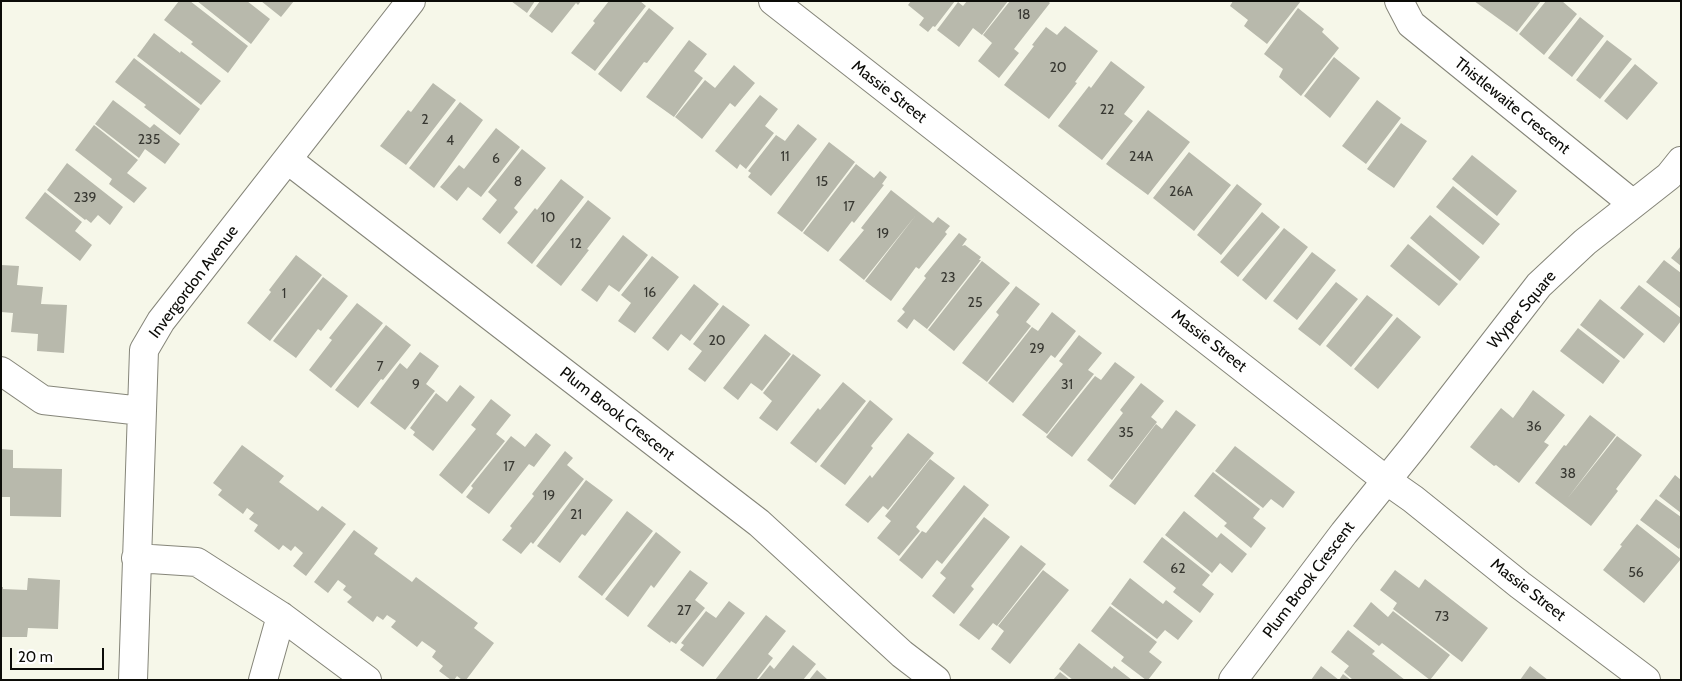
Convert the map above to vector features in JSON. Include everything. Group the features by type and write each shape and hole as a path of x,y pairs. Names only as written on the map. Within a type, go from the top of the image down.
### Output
{"street":[{"name":"Invergordon Avenue","path":"133,680 144,350 161,321 411,1"},
{"name":"Massie Street","path":"773,1 1386,480 1413,499 1528,591 1646,680"},
{"name":"Thistlewaite Crescent","path":"1399,1 1412,24 1633,204"},
{"name":"Plum Brook Crescent","path":"288,160 759,523 902,654 936,680"},
{"name":"Wyper Square","path":"1386,480 1539,285 1585,242 1669,176 1681,161"},
{"path":"1,371 43,400 142,411"},
{"name":"Plum Brook Crescent","path":"1233,680 1386,480"},
{"path":"136,558 197,562 281,616 368,680"},
{"path":"263,680 281,616"}],"building":[{"path":"179,1 190,1 248,46 228,73 191,44 193,42 164,20"},
{"path":"197,1 247,1 270,19 251,44"},
{"path":"261,1 294,1 281,17"},
{"path":"511,1 535,1 527,13"},
{"path":"540,1 581,1 578,5 576,3 552,33 529,16"},
{"path":"609,1 640,1 646,6 595,71 571,53 595,23 593,21"},
{"path":"911,1 955,1 935,27 933,26 928,32 919,25 924,18 908,5"},
{"path":"967,1 1008,1 982,35 973,28 959,47 937,30 958,2 963,6"},
{"path":"1010,1 1048,1 1050,3 1014,49 1019,53 999,78 978,61 992,43 983,35"},
{"path":"1233,1 1301,1 1267,44 1244,26 1248,20 1230,6"},
{"path":"1474,1 1541,1 1517,32"},
{"path":"1546,1 1562,1 1577,14 1544,55 1519,34"},
{"path":"649,8 674,28 647,63 644,62 621,92 598,74"},
{"path":"1298,8 1324,29 1322,32 1339,48 1301,96 1279,77 1283,69 1264,54"},
{"path":"1580,17 1604,36 1572,77 1548,58"},
{"path":"1065,26 1098,51 1075,82 1077,83 1049,119 1004,85 1046,27 1057,35"},
{"path":"154,33 221,81 201,105 137,56"},
{"path":"689,40 707,54 694,71 703,78 674,117 646,97"},
{"path":"1607,40 1632,59 1600,99 1576,80"},
{"path":"1334,57 1360,78 1330,118 1304,96"},
{"path":"134,58 200,109 180,135 144,107 146,105 115,82"},
{"path":"1111,61 1145,87 1124,114 1133,121 1102,160 1058,126 1089,86 1091,88"},
{"path":"1635,64 1658,83 1627,120 1604,101"},
{"path":"734,65 755,83 735,107 730,103 702,139 675,117 705,80 715,88"},
{"path":"433,83 456,100 406,165 380,146 408,110 411,112"},
{"path":"760,95 778,109 765,126 774,133 746,169 740,164 737,169 715,151"},
{"path":"113,100 150,128 154,124 180,144 165,164 145,149 139,158 95,124"},
{"path":"1377,100 1401,118 1366,164 1342,146"},
{"path":"460,102 483,120 434,188 409,168"},
{"path":"1148,110 1190,142 1148,195 1106,164"},
{"path":"1401,123 1427,141 1394,188 1367,169"},
{"path":"798,124 817,139 771,196 748,177 751,173 748,171 776,135 785,141"},
{"path":"94,125 138,160 127,173 147,188 134,203 109,184 112,179 75,150"},
{"path":"496,128 520,147 481,197 468,187 457,201 440,187 459,165 464,169"},
{"path":"829,142 855,162 802,232 777,213"},
{"path":"522,149 546,168 514,208 518,212 500,234 482,219 497,200 488,192"},
{"path":"1189,152 1231,185 1194,231 1153,198"},
{"path":"1472,155 1517,191 1497,216 1452,179"},
{"path":"67,163 123,207 110,225 98,215 91,223 85,220 47,190"},
{"path":"856,164 874,178 880,171 887,177 882,184 884,185 828,252 803,233"},
{"path":"561,179 584,197 532,264 507,243 535,208 537,210"},
{"path":"1237,184 1262,204 1221,255 1197,235"},
{"path":"1453,186 1500,224 1483,245 1436,207"},
{"path":"891,190 933,223 938,217 950,226 945,232 947,234 919,269 916,267 891,301 865,281 916,215 864,280 839,260 864,230 861,228"},
{"path":"45,192 82,222 75,231 92,245 80,261 25,218"},
{"path":"588,200 611,218 561,286 536,266"},
{"path":"1262,212 1280,227 1238,277 1220,262"},
{"path":"1430,215 1480,257 1460,281 1410,238"},
{"path":"1284,228 1308,247 1266,300 1242,280"},
{"path":"959,233 967,239 962,246 965,245 981,257 979,260 981,260 927,329 914,319 907,329 897,321 905,312 902,309 926,278 924,276"},
{"path":"623,235 648,255 619,292 609,285 597,302 581,290"},
{"path":"1408,244 1458,284 1439,306 1390,266"},
{"path":"1681,246 1681,266 1671,258"},
{"path":"1312,252 1336,270 1297,320 1273,301"},
{"path":"296,255 322,275 270,341 247,323"},
{"path":"652,256 679,277 635,333 618,321 631,303 621,295"},
{"path":"1664,260 1681,273 1681,309 1646,282"},
{"path":"982,261 1010,283 954,351 928,330"},
{"path":"1,265 19,266 17,285 43,287 41,304 67,305 64,353 37,351 38,334 11,332 13,313 1,312"},
{"path":"323,277 348,296 321,331 318,329 296,358 273,341"},
{"path":"1336,282 1358,299 1320,346 1298,329"},
{"path":"694,284 719,304 690,341 681,334 668,351 652,338"},
{"path":"1639,285 1681,318 1681,321 1664,343 1620,308"},
{"path":"1016,286 1040,304 1026,322 1031,326 987,382 962,363 999,315 996,312"},
{"path":"1367,295 1393,315 1351,367 1326,346"},
{"path":"1600,299 1644,334 1624,359 1580,325"},
{"path":"357,303 383,323 331,388 309,370 332,340 329,338"},
{"path":"723,305 750,325 705,382 688,369 702,351 693,344"},
{"path":"1052,312 1076,331 1055,358 1051,355 1013,403 988,383 1032,327 1038,331"},
{"path":"1397,317 1421,337 1378,389 1354,369"},
{"path":"386,325 411,345 358,408 335,390"},
{"path":"1578,328 1620,361 1603,384 1560,351"},
{"path":"765,334 791,354 762,391 751,383 738,400 723,388"},
{"path":"1079,335 1102,353 1088,370 1094,374 1047,434 1022,415 1063,364 1059,361"},
{"path":"420,352 439,366 426,384 435,391 405,430 370,403 400,363 407,369"},
{"path":"793,354 821,375 777,431 759,418 772,401 763,393"},
{"path":"1115,362 1135,377 1072,457 1046,437 1095,376 1101,380"},
{"path":"843,382 866,401 816,463 790,443 818,408 820,410"},
{"path":"1141,383 1164,401 1151,417 1157,422 1112,480 1087,460 1123,413 1120,410"},
{"path":"460,385 475,397 433,451 413,435 415,432 410,428 436,393 447,402"},
{"path":"1533,390 1565,415 1544,442 1549,445 1519,483 1470,447 1501,408 1513,418"},
{"path":"491,399 511,415 496,434 505,441 462,494 439,475 476,429 471,425"},
{"path":"870,400 893,419 871,446 873,448 845,485 820,466"},
{"path":"1176,410 1196,425 1135,505 1109,486 1156,424 1162,429"},
{"path":"1590,415 1616,435 1567,499 1617,436 1642,455 1616,489 1618,491 1591,526 1535,483"},
{"path":"536,433 551,445 534,467 529,464 489,514 466,497 473,488 471,486 511,436 525,447"},
{"path":"908,433 934,453 888,510 883,506 868,523 845,505 870,475 872,478"},
{"path":"242,445 284,476 279,482 318,511 322,506 346,524 306,576 293,566 303,553 295,546 291,551 283,545 279,550 254,531 258,525 249,519 254,513 247,508 243,514 218,495 222,490 213,483"},
{"path":"1235,446 1295,492 1283,508 1271,499 1263,508 1215,471"},
{"path":"1,449 13,450 13,468 62,469 61,517 10,516 10,497 1,497"},
{"path":"565,451 573,458 567,465 584,479 533,544 531,542 521,554 502,540 512,528 510,526 534,496 532,494"},
{"path":"930,459 955,478 916,527 920,531 899,556 877,538 891,521 885,516"},
{"path":"1213,472 1260,509 1253,518 1266,528 1251,548 1224,526 1227,523 1194,496"},
{"path":"1675,475 1681,480 1681,513 1659,496"},
{"path":"586,480 613,500 585,536 582,534 560,563 537,546"},
{"path":"964,485 989,505 942,564 937,560 922,579 899,560 922,531 926,533"},
{"path":"1656,499 1681,517 1681,546 1679,549 1640,520"},
{"path":"627,511 653,531 602,596 578,577"},
{"path":"1184,511 1217,538 1221,533 1247,554 1232,573 1220,563 1212,573 1165,535"},
{"path":"984,517 1010,537 971,586 974,589 954,614 932,596 946,578 940,573"},
{"path":"1637,524 1681,559 1644,603 1603,570"},
{"path":"354,530 378,548 374,554 412,582 416,577 478,623 474,628 494,643 466,680 462,680 457,676 454,680 451,680 439,671 443,666 432,657 436,651 422,641 417,647 391,627 396,621 387,615 383,620 377,616 373,622 347,602 352,597 343,590 346,586 338,580 328,593 314,582"},
{"path":"656,532 681,552 654,588 651,585 628,617 605,599"},
{"path":"1162,537 1210,575 1202,585 1214,594 1200,613 1173,592 1176,588 1143,562"},
{"path":"1021,545 1046,564 997,626 993,623 979,640 959,625"},
{"path":"690,570 708,583 695,600 705,608 676,644 671,641 670,643 647,626"},
{"path":"1043,570 1069,590 1010,664 991,649 1004,631 998,626"},
{"path":"1395,570 1419,588 1425,579 1488,628 1462,662 1393,609 1397,603 1380,590"},
{"path":"28,578 60,580 58,629 28,628 27,637 1,637 1,587 3,589 27,590"},
{"path":"1130,578 1163,604 1166,600 1193,621 1178,640 1165,630 1157,639 1111,604"},
{"path":"729,601 745,613 703,667 680,650 684,645 681,643 706,611 716,618"},
{"path":"1371,602 1388,617 1393,611 1450,655 1430,680 1382,643 1379,646 1353,626"},
{"path":"1110,606 1157,642 1149,652 1162,662 1148,680 1121,661 1124,657 1091,631"},
{"path":"766,615 786,631 768,654 773,658 756,680 715,680"},
{"path":"1348,630 1375,651 1372,654 1405,680 1353,680 1344,672 1349,666 1331,652"},
{"path":"1079,643 1112,669 1114,666 1132,680 1073,680 1059,669"},
{"path":"793,645 816,664 803,680 758,680 770,665 774,669"},
{"path":"1321,666 1339,680 1311,680"},
{"path":"1530,666 1548,680 1520,680"},
{"path":"817,670 828,680 809,680"},
{"path":"1060,672 1070,680 1053,680"},
{"path":"1343,674 1351,680 1339,680"}]}
